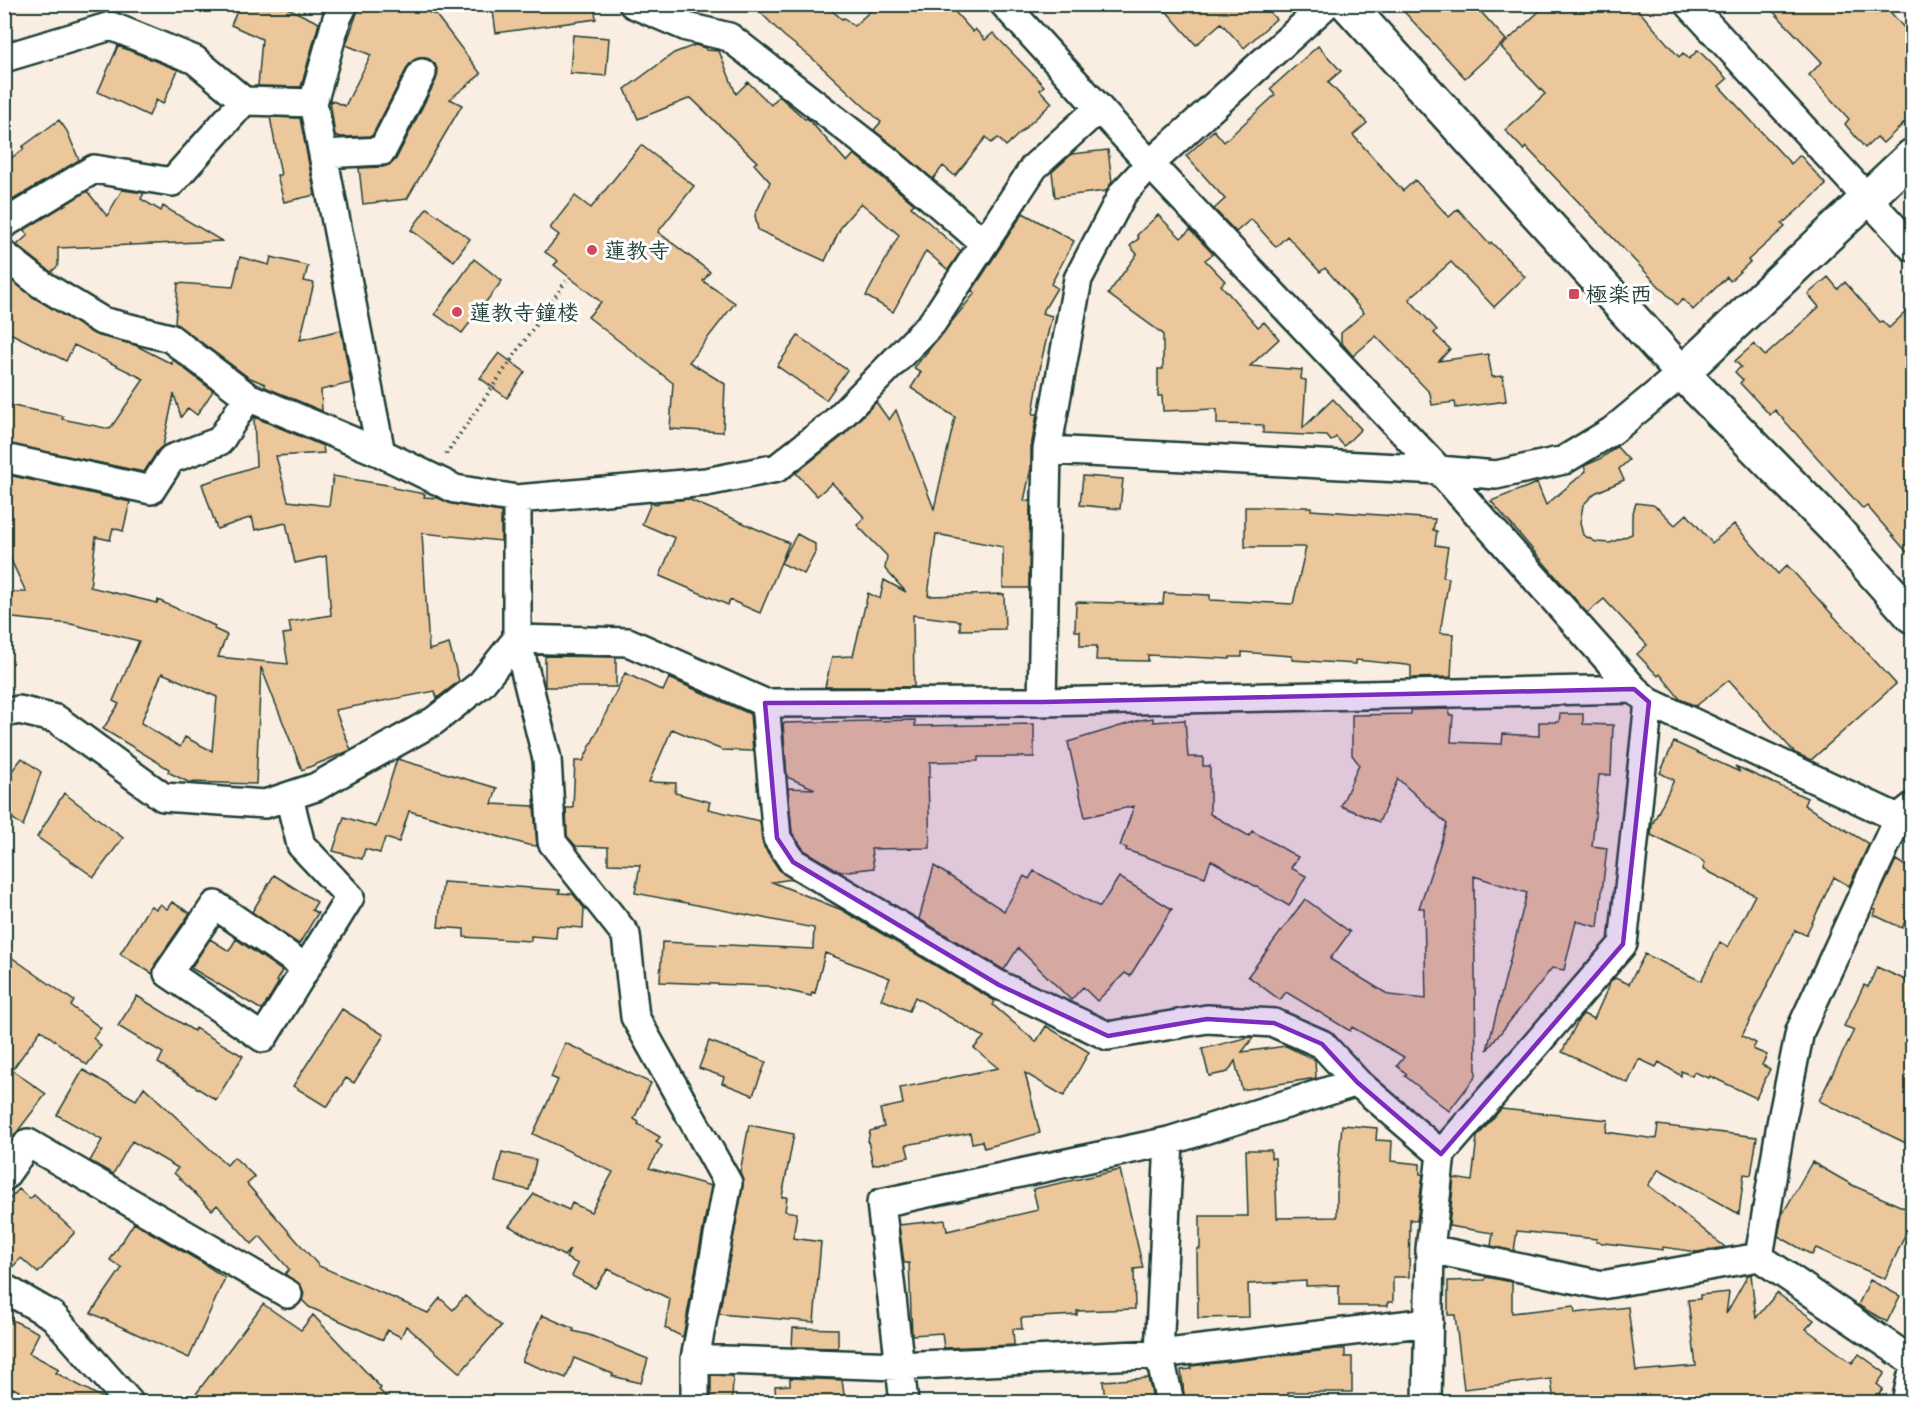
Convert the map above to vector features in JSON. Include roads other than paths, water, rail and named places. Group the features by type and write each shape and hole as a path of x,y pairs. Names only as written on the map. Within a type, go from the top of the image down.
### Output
{"street":[{"path":"344,4 337,18 313,103 381,453"},
{"path":"633,4 687,27 729,37 887,160 984,243"},
{"path":"1004,4 1150,164 1439,470 1642,696 1905,812 1800,1031 1781,1124 1759,1257"},
{"path":"1042,702 1047,450 1078,279 1123,193 1150,164 1327,4"},
{"path":"1347,4 1682,373 1834,528 1912,616"},
{"path":"1689,4 1912,247"},
{"path":"6,51 111,26 195,60 244,101 313,103"},
{"path":"323,153 382,151 422,73"},
{"path":"4,224 94,169 172,182 244,101"},
{"path":"4,255 41,284 102,321 170,338 248,397 381,453 455,489 517,499 706,482 777,468 834,423 932,322 1034,167 1099,108"},
{"path":"1047,450 1497,475 1564,460 1612,431 1682,373 1912,156"},
{"path":"4,458 150,490 171,459 220,441 248,397"},
{"path":"517,499 517,639 547,759 552,842 626,935 634,1017 728,1183 695,1359 695,1402"},
{"path":"517,639 628,642 765,703 1642,696"},
{"path":"4,713 19,710 56,719 164,797 265,804 316,787 434,721 481,684 517,639"},
{"path":"1427,1402 1430,1249 1442,1154 1623,944 1642,696"},
{"path":"765,703 777,838 793,862 999,985 1108,1036 1207,1019 1274,1023 1323,1044 1357,1082 1442,1154"},
{"path":"288,796 301,845 350,897 263,1038 168,973 215,905 306,968"},
{"path":"904,1402 898,1366 881,1203 1169,1142 1357,1082"},
{"path":"1169,1142 1159,1354 1170,1402"},
{"path":"4,1177 28,1143 288,1294"},
{"path":"1430,1249 1602,1285 1759,1257 1912,1361"},
{"path":"4,1288 53,1316 129,1402"},
{"path":"695,1359 898,1366 1159,1354 1428,1322"},
{"path":"1906,1402 1912,1375"}],"place":[{"name":"蓮教寺","path":"592,250"},
{"name":"極楽西","path":"1574,294"},
{"name":"蓮教寺鐘楼","path":"457,312"}]}
